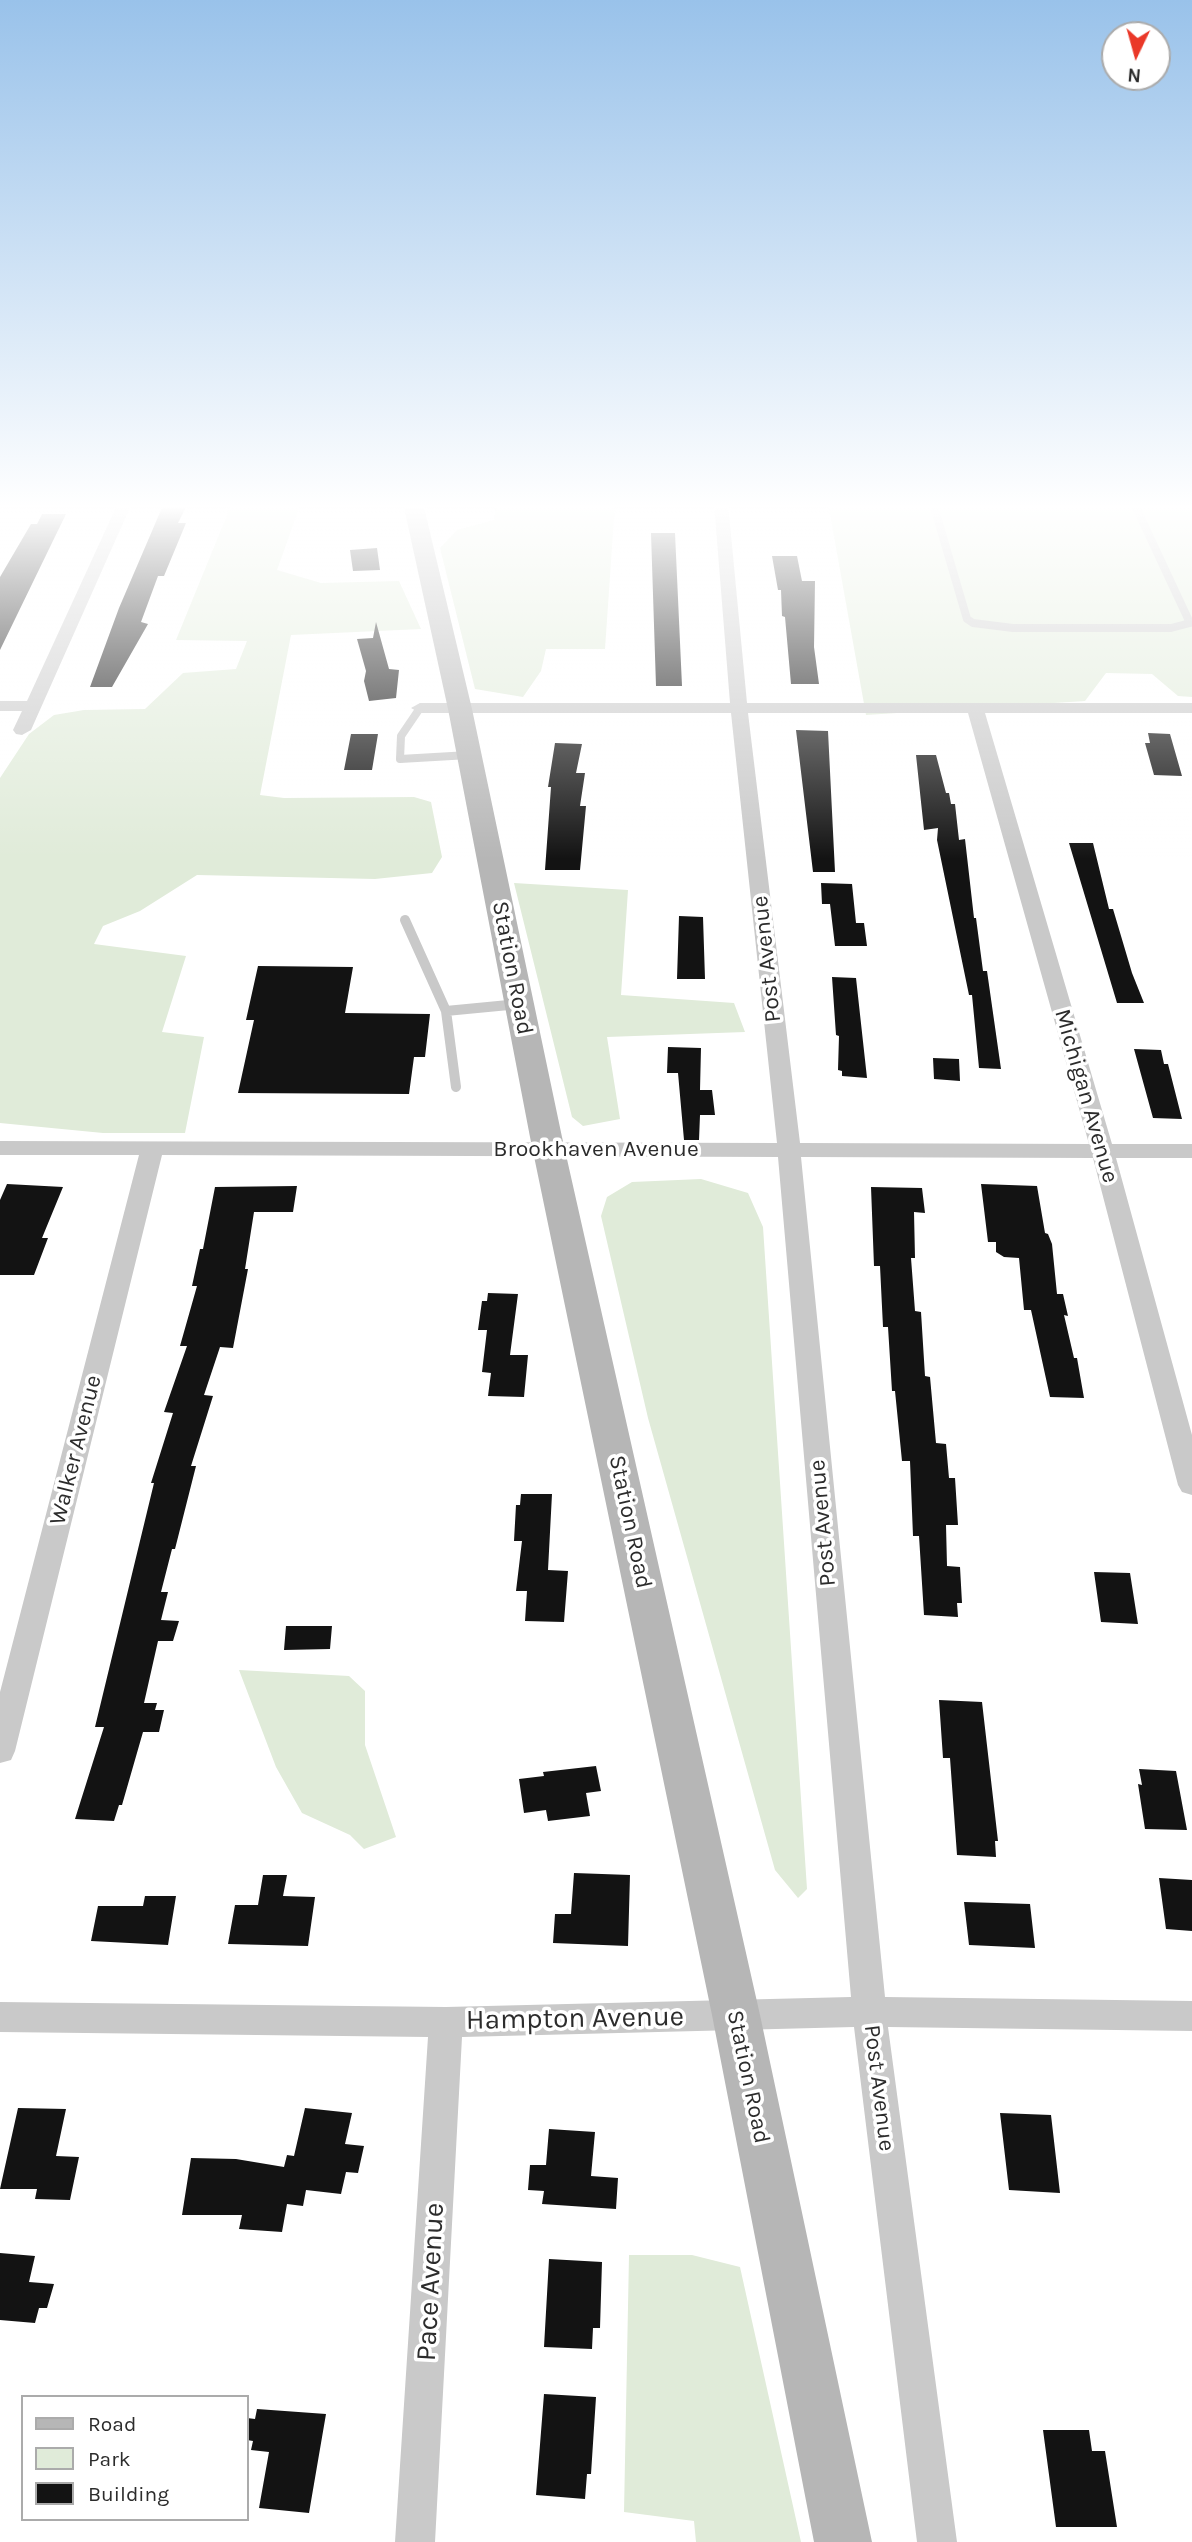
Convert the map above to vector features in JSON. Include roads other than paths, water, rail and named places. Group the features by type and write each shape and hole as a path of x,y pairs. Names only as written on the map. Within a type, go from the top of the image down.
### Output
{"main road":[{"name":"Station Road","path":"440,622 549,1149 736,2015 843,2542"}],"street":[{"path":"22,730 71,622"},
{"name":"Post Avenue","path":"731,622 789,1150 869,2012 937,2542"},
{"path":"0,706 33,706"},
{"path":"420,708 1192,708"},
{"name":"Michigan Avenue","path":"975,708 1102,1150 1192,1485"},
{"name":"Brookhaven Avenue","path":"0,1148 1192,1151"},
{"name":"Walker Avenue","path":"0,1751 152,1148"},
{"name":"Hampton Avenue","path":"0,2017 446,2022 869,2012 1192,2016"},
{"name":"Pace Avenue","path":"415,2542 446,2022"}],"lane":[{"path":"971,622 1013,628 1171,628 1189,622"},
{"path":"420,708 401,736 400,759 469,755"},
{"path":"405,920 446,1011 456,1087"},
{"path":"446,1011 519,1004"}]}
